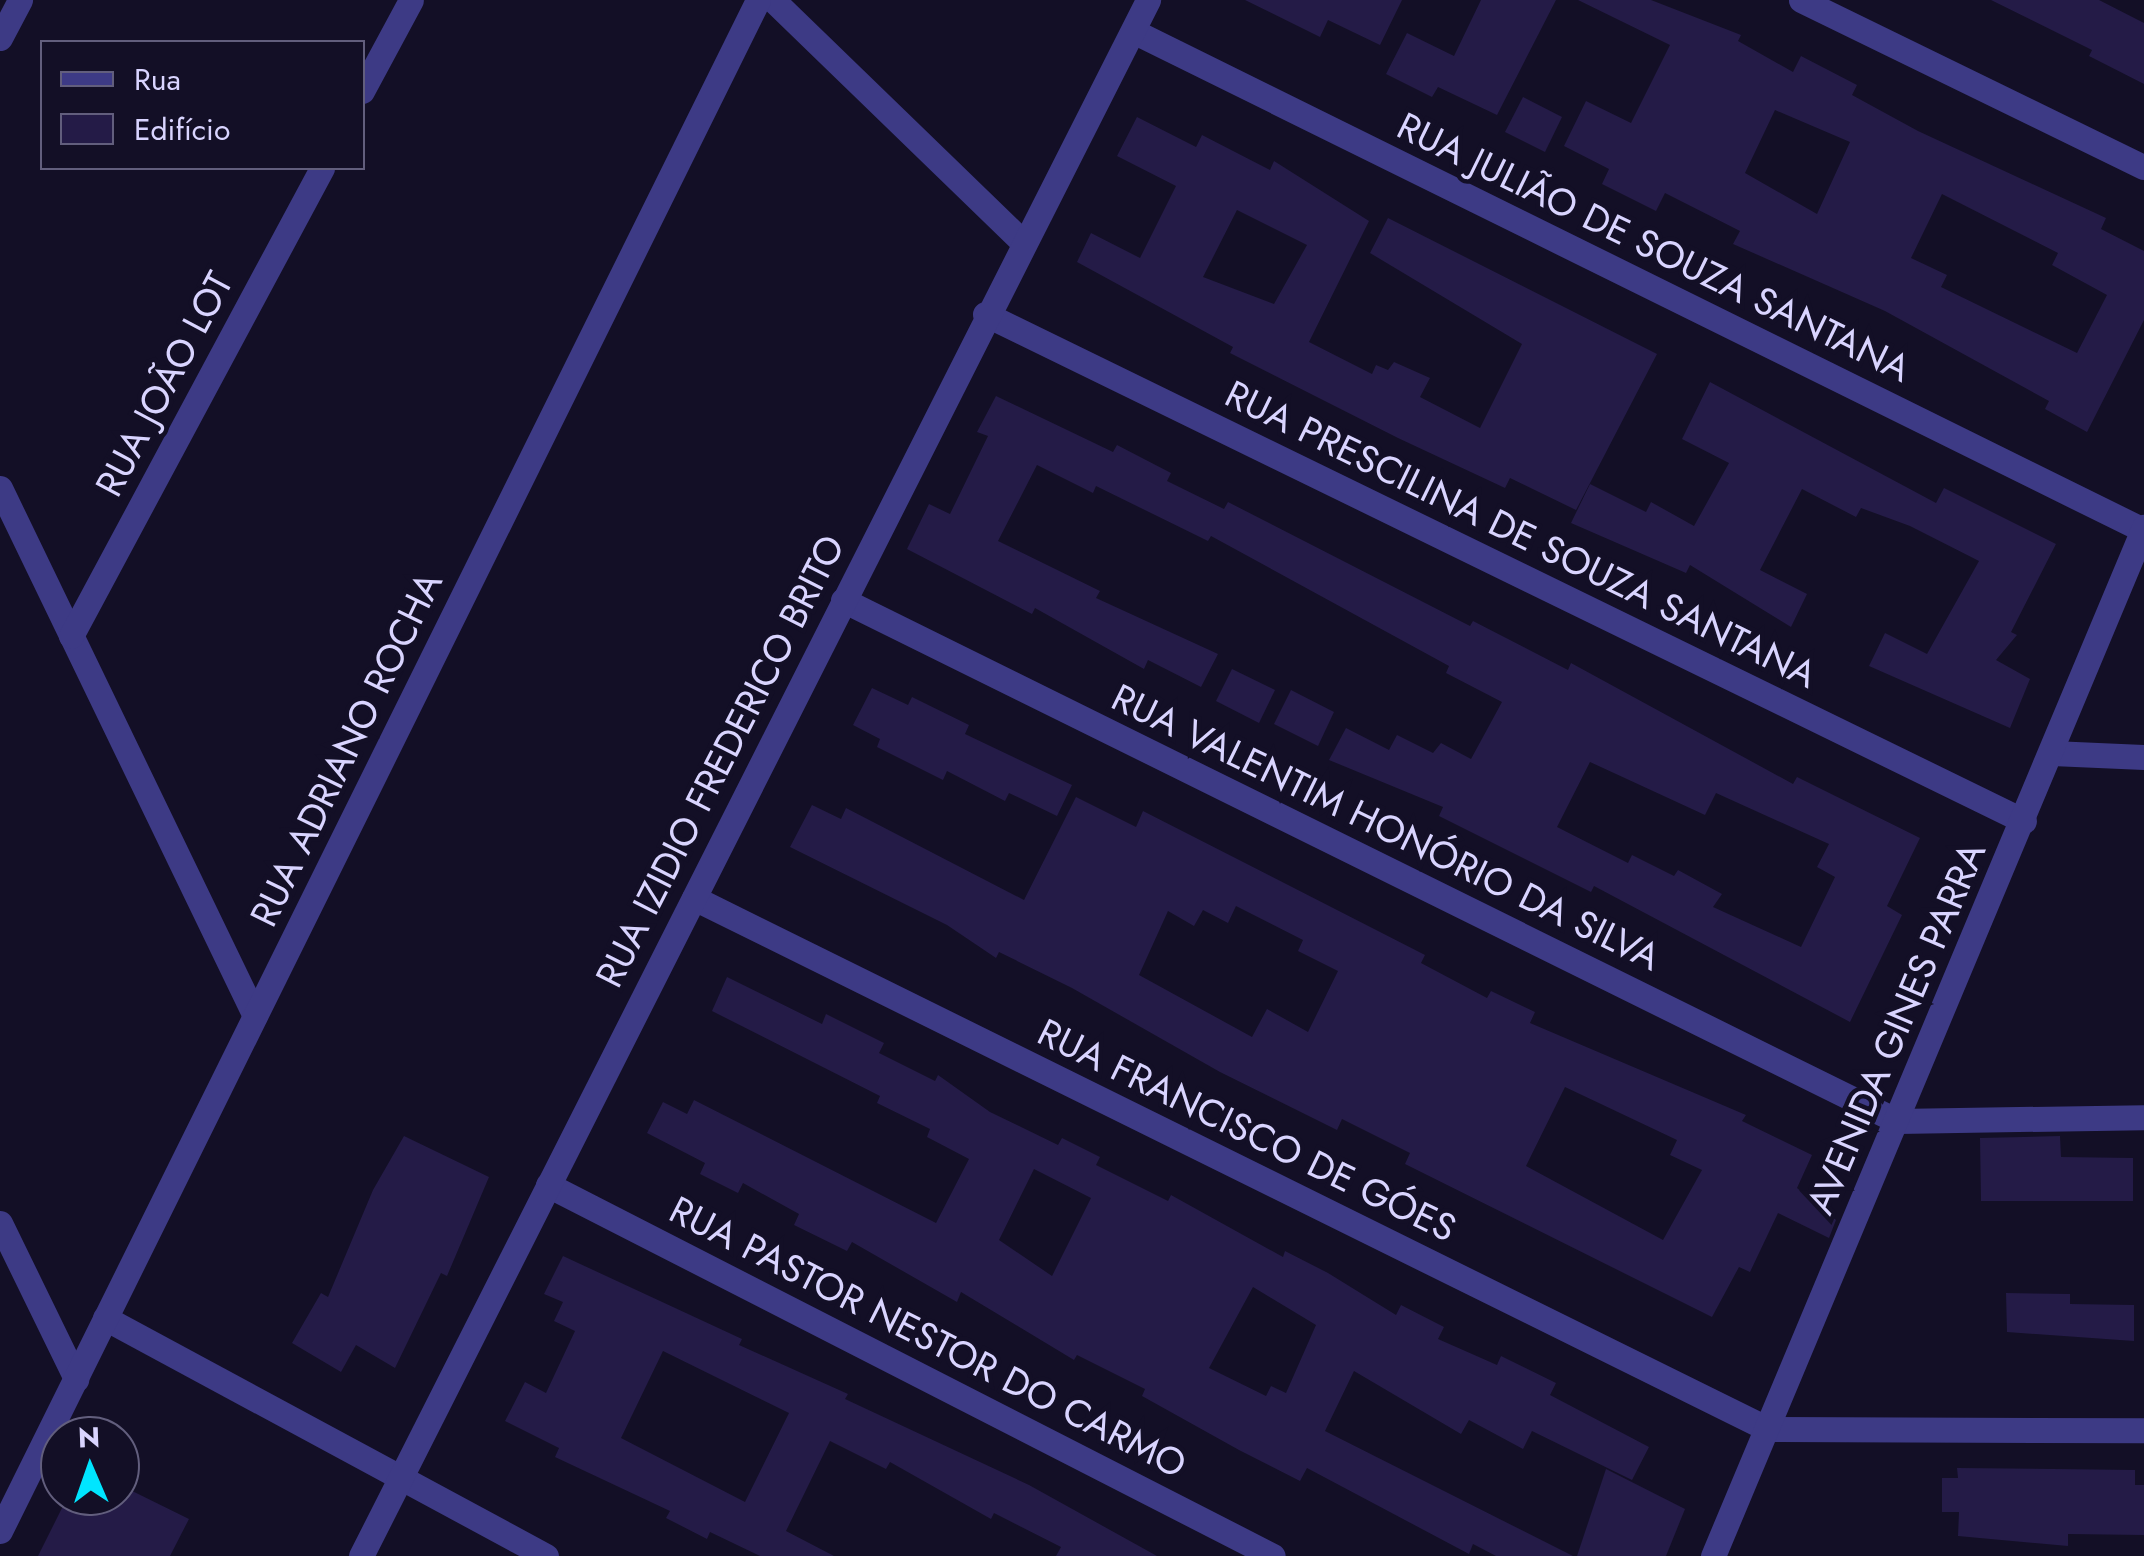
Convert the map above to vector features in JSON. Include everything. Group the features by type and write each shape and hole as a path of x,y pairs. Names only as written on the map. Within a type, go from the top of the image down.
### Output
{"street":[{"path":"0,38 20,0"},
{"path":"365,86 412,0"},
{"name":"RUA ADRIANO ROCHA","path":"0,1531 758,0"},
{"path":"773,0 1022,242"},
{"name":"RUA IZIDIO FREDERICO BRITO","path":"362,1556 1022,242 1148,0"},
{"path":"1801,0 2144,167"},
{"name":"RUA JULIÃO DE SOUZA SANTANA","path":"1133,31 2143,529"},
{"name":"RUA JOÃO LOT","path":"71,636 321,170"},
{"name":"RUA PRESCILINA DE SOUZA SANTANA","path":"986,314 2024,821"},
{"path":"0,488 256,1016"},
{"name":"AVENIDA GINES PARRA","path":"1713,1556 2024,821 2143,529"},
{"name":"RUA VALENTIM HONÓRIO DA SILVA","path":"842,600 1897,1121"},
{"path":"2052,752 2144,757"},
{"name":"RUA FRANCISCO DE GÓES","path":"694,898 1768,1429"},
{"path":"1897,1121 2144,1117"},
{"name":"RUA PASTOR NESTOR DO CARMO","path":"548,1185 1273,1556"},
{"path":"0,1223 76,1379"},
{"path":"106,1318 546,1556"},
{"path":"1768,1429 2144,1430"}],"building":[{"path":"1245,0 1402,0 1380,45 1328,20 1320,37"},
{"path":"1481,0 1556,0 1497,115 1438,87 1432,97 1386,74 1407,33 1454,56"},
{"path":"1578,0 1651,0 1741,35 1738,41 1793,72 1801,56 1857,85 1852,95 1918,131 2106,218 2101,229 2144,251 2144,320 2087,432 2045,409 2049,401 1885,311 1733,244 1740,231 1665,193 1656,211 1602,184 1609,169 1564,146 1586,101 1631,123 1670,45","holes":["1775,110 1850,142 1817,214 1745,173","1942,194 2058,253 2052,265 2107,295 2077,353 1941,287 1947,275 1911,258"]},
{"path":"1991,0 2099,0 2144,23 2144,84 2089,56 2092,50"},
{"path":"1523,97 1562,117 1545,152 1505,132"},
{"path":"1137,117 1196,147 1202,135 1270,170 1274,161 1369,221 1309,342 1372,374 1376,365 1388,370 1394,362 1430,378 1420,397 1480,428 1522,344 1370,253 1388,218 1657,354 1576,510 1510,478 1505,488 1398,438 1230,353 1233,347 1077,262 1091,233 1140,258 1176,186 1117,156","holes":["1237,210 1307,245 1274,304 1203,277"]},
{"path":"1710,382 1936,503 1944,488 2056,544 2011,632 2017,635 1996,660 2030,679 2010,728 1869,666 1885,633 1927,654 1979,561 1910,526 1861,508 1856,517 1802,489 1760,570 1807,594 1791,627 1690,565 1686,573 1571,523 1590,484 1646,512 1651,502 1694,526 1729,463 1682,439"},
{"path":"996,396 1113,452 1117,445 1171,473 1167,481 1224,509 1228,502 1470,626 1473,621 1568,670 1571,663 1793,784 1797,777 1920,838 1887,906 1902,915 1850,1022 1594,886 1591,892 1439,816 1443,807 1329,760 1346,728 1389,750 1397,735 1433,753 1441,743 1471,759 1502,702 1446,673 1449,666 1211,536 1208,541 1096,486 1093,493 1037,465 998,541 1100,591 1096,598 1218,654 1201,687 1148,660 1144,669 1035,608 1032,614 907,549 929,504 950,514 988,436 977,432","holes":["1590,762 1705,815 1716,793 1829,844 1817,867 1835,877 1801,947 1713,907 1722,894 1678,870 1674,876 1632,855 1628,863 1557,827"]},
{"path":"1232,669 1275,690 1259,723 1216,701"},
{"path":"872,688 908,705 912,697 969,725 965,734 1072,785 1057,816 1009,793 1005,801 947,771 943,780 877,747 880,739 853,725"},
{"path":"1291,690 1334,712 1318,746 1274,724"},
{"path":"1076,797 1136,827 1143,811 1425,955 1421,963 1487,998 1491,991 1535,1012 1530,1023 1746,1115 1742,1121 1812,1155 1797,1188 1836,1220 1829,1238 1778,1213 1750,1272 1739,1267 1712,1317 1405,1164 1410,1153 1342,1119 1337,1130 1220,1072 1072,988 999,952 996,958 947,925 790,847 812,805 841,819 846,808 1024,900","holes":["1236,906 1303,940 1298,951 1338,971 1308,1032 1267,1009 1252,1037 1139,975 1168,911 1194,926 1203,910 1228,923","1565,1087 1677,1140 1670,1155 1702,1170 1663,1240 1526,1166"]},
{"path":"727,977 822,1024 826,1014 884,1043 879,1053 935,1081 938,1075 990,1112 1058,1145 1062,1138 1100,1157 1096,1165 1168,1201 1171,1195 1283,1257 1285,1251 1396,1315 1401,1305 1444,1327 1438,1339 1497,1365 1501,1356 1556,1383 1550,1395 1649,1447 1632,1480 1532,1431 1523,1449 1469,1420 1461,1434 1354,1371 1325,1431 1573,1556 1496,1556 1473,1544 1469,1554 1307,1468 1300,1481 1142,1396 1145,1389 1077,1355 1074,1360 961,1292 957,1302 852,1242 847,1251 794,1225 799,1214 743,1183 738,1193 700,1174 705,1163 647,1133 663,1102 687,1114 694,1100 936,1223 969,1159 927,1137 930,1129 877,1103 880,1096 712,1011","holes":["1034,1169 1091,1198 1052,1276 999,1240","1253,1287 1316,1325 1286,1393 1271,1386 1266,1396 1209,1368"]},
{"path":"404,1136 489,1177 447,1276 441,1273 395,1368 356,1345 341,1372 292,1343 321,1293 328,1297 373,1190"},
{"path":"2060,1136 2061,1157 2133,1158 2133,1201 1981,1201 1980,1138"},
{"path":"563,1256 742,1339 739,1345 848,1394 845,1399 1029,1485 1157,1556 1056,1556 1061,1547 994,1513 991,1519 890,1462 886,1469 830,1441 786,1531 834,1556 760,1556 710,1532 707,1539 666,1518 670,1511 555,1457 559,1448 505,1421 525,1382 546,1393 575,1331 554,1321 563,1302 544,1294","holes":["663,1351 789,1413 745,1502 621,1438"]},
{"path":"2006,1293 2070,1294 2070,1304 2134,1305 2134,1341 2007,1332"},
{"path":"1957,1468 2135,1470 2135,1485 2144,1485 2144,1535 2068,1534 2068,1546 1958,1536 1959,1512 1942,1512 1942,1478 1958,1478"},
{"path":"1606,1469 1685,1509 1666,1556 1577,1556"},
{"path":"140,1495 189,1519 170,1556 38,1556 58,1516 140,1516"}]}
